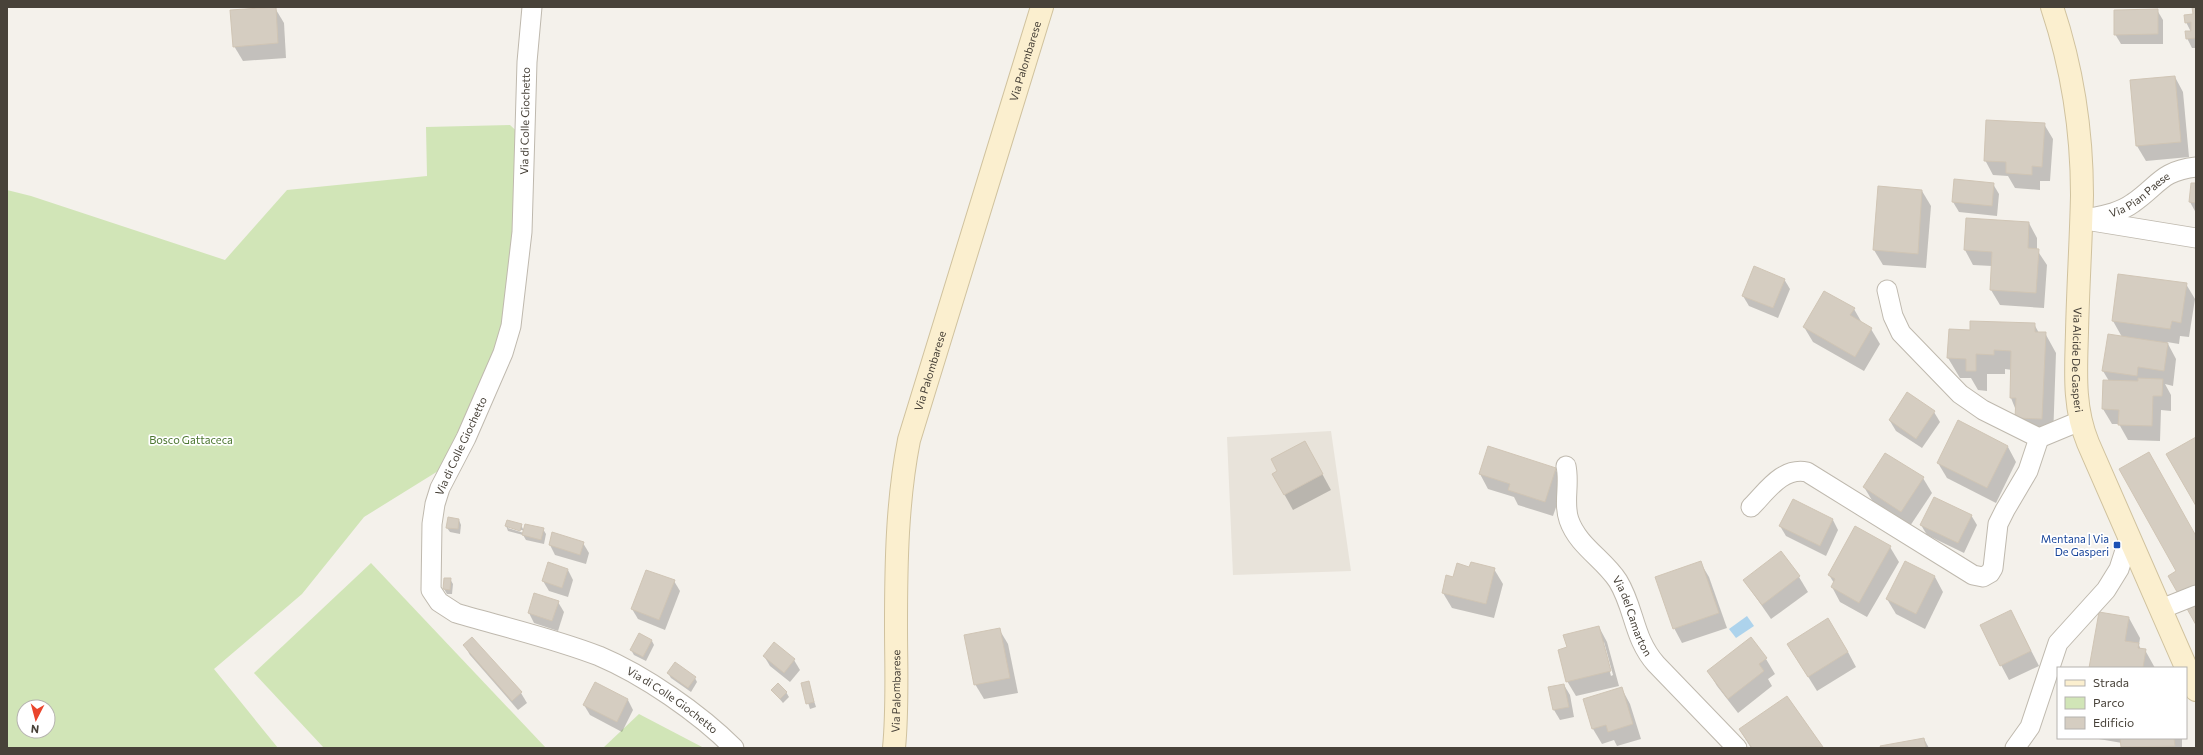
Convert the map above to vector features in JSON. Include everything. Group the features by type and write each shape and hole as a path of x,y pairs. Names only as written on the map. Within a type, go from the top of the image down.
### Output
{"main road":[{"name":"Via Palombarese","path":"894,748 896,710 898,525 903,475 909,440 1042,7"},
{"name":"Via Alcide De Gasperi","path":"2052,7 2068,66 2078,130 2081,167 2081,220 2076,378 2080,420 2129,538 2186,667"},
{"name":"Via Alcide De Gasperi","path":"2187,669 2196,690"}],"street":[{"name":"Via di Colle Giochetto","path":"532,7 527,62 522,232 511,326 500,361 466,438 440,488 435,504 431,532 431,590 439,602 456,613 587,652 623,668 663,692 702,720 734,748"},
{"name":"Via Pian Paese","path":"2081,220 2105,215 2127,207 2166,175 2179,170 2196,167"},
{"path":"2081,220 2196,238"},
{"path":"1887,290 1893,316 1901,333 1960,394 1984,410 2039,438"},
{"path":"1751,507 1786,474 1797,471 1807,472 1972,575 1983,577 1990,573 1993,568 1995,540 2001,518 2028,471 2039,438 2080,420"},
{"name":"Via del Camarton","path":"1566,466 1569,483 1567,509 1571,525 1580,540 1612,572 1619,584 1644,648 1656,664 1737,748"},
{"path":"2014,748 2026,734 2032,723 2058,643 2108,586 2119,569 2129,538"},
{"path":"2161,609 2196,595"}],"shaded area":[{"path":"1331,431 1351,571 1233,575 1227,437"}],"green space":[{"name":"Bosco Gattaceca","path":"510,125 525,139 513,336 451,463 364,517 302,594 214,669 278,748 7,748 7,190 31,196 225,260 287,190 427,176 426,127"},
{"path":"371,563 546,748 324,748 254,673"},
{"path":"639,714 704,748 603,748"}],"water":[{"path":"1747,616 1754,626 1736,638 1729,629"}],"building":[{"path":"276,7 278,43 233,47 230,10"},
{"path":"2192,7 2196,7 2196,38 2186,39 2185,31 2191,31 2191,22 2185,23 2184,15 2193,14"},
{"path":"2158,9 2158,34 2114,35 2114,10"},
{"path":"2175,76 2181,142 2136,146 2130,80"},
{"path":"1986,120 2045,123 2042,167 2032,166 2032,175 2006,173 2006,162 1984,161"},
{"path":"1954,179 1994,183 1992,206 1952,202"},
{"path":"2191,183 2196,183 2196,203 2189,202"},
{"path":"1878,186 1922,190 1918,254 1873,250"},
{"path":"1966,218 2029,222 2028,248 2039,249 2036,293 1990,290 1992,252 1964,250"},
{"path":"1754,266 1785,279 1773,308 1742,296"},
{"path":"2118,274 2187,283 2181,323 2172,321 2170,329 2112,321"},
{"path":"1824,291 1855,308 1850,315 1872,328 1855,357 1803,327"},
{"path":"1970,321 2035,323 2035,332 2046,332 2042,419 2015,418 2016,398 2010,398 2011,351 1994,350 1994,355 1976,354 1976,371 1966,371 1966,359 1947,358 1949,329 1970,330"},
{"path":"2108,334 2168,343 2164,371 2138,367 2137,376 2102,371"},
{"path":"2138,378 2163,379 2162,396 2153,396 2152,426 2118,425 2119,410 2102,409 2103,380 2138,381"},
{"path":"1907,392 1935,411 1916,439 1889,420"},
{"path":"1958,420 2008,446 1987,488 1937,463"},
{"path":"2196,437 2196,506 2166,454"},
{"path":"1305,441 1323,474 1284,495 1272,474 1277,471 1271,459"},
{"path":"1488,446 1556,468 1545,502 1508,490 1510,484 1479,474"},
{"path":"2149,452 2196,536 2196,588 2180,597 2168,576 2176,571 2119,469"},
{"path":"1885,453 1924,477 1901,512 1863,487"},
{"path":"1934,497 1972,515 1958,543 1920,525"},
{"path":"1793,499 1833,519 1820,546 1779,526"},
{"path":"448,517 459,519 458,529 446,528"},
{"path":"507,520 522,524 520,531 505,526"},
{"path":"525,524 544,528 541,540 522,535"},
{"path":"1855,526 1891,546 1859,603 1831,587 1835,579 1828,575"},
{"path":"552,532 584,542 580,555 549,545"},
{"path":"1781,551 1800,576 1762,605 1743,580"},
{"path":"1701,561 1719,613 1673,629 1655,577"},
{"path":"1905,561 1935,576 1916,614 1886,599"},
{"path":"548,562 568,569 562,588 542,581"},
{"path":"1471,562 1495,568 1486,604 1442,593 1446,575 1453,577 1457,563 1469,567"},
{"path":"646,570 675,580 659,620 631,609"},
{"path":"444,578 451,578 450,590 443,589"},
{"path":"534,593 559,601 552,621 528,613"},
{"path":"2196,602 2196,625 2186,607"},
{"path":"2011,610 2031,651 2000,666 1980,625"},
{"path":"2099,612 2129,617 2125,641 2139,643 2138,648 2146,649 2143,667 2089,667"},
{"path":"1828,618 1848,652 1808,677 1787,644"},
{"path":"1599,626 1611,671 1566,682 1558,650 1567,647 1563,635"},
{"path":"1000,628 1010,678 974,685 964,635"},
{"path":"639,633 652,640 643,657 630,650"},
{"path":"472,637 522,692 512,701 463,645"},
{"path":"1751,637 1767,658 1759,664 1764,671 1728,699 1707,671"},
{"path":"774,642 795,659 784,673 763,656"},
{"path":"675,662 696,677 688,688 667,673"},
{"path":"809,681 814,702 806,704 801,683"},
{"path":"595,682 628,699 617,722 583,705"},
{"path":"778,683 787,692 780,699 771,690"},
{"path":"1564,684 1569,707 1553,710 1548,687"},
{"path":"1622,687 1633,724 1608,732 1606,725 1592,729 1583,699"},
{"path":"1787,696 1823,747 1752,748 1739,729"},
{"path":"1924,738 1926,748 1881,748 1880,746"},
{"path":"2120,739 2174,739 2175,746 2121,747"}],"place":[{"name":"Mentana | Via De Gasperi","path":"2117,545"}]}
